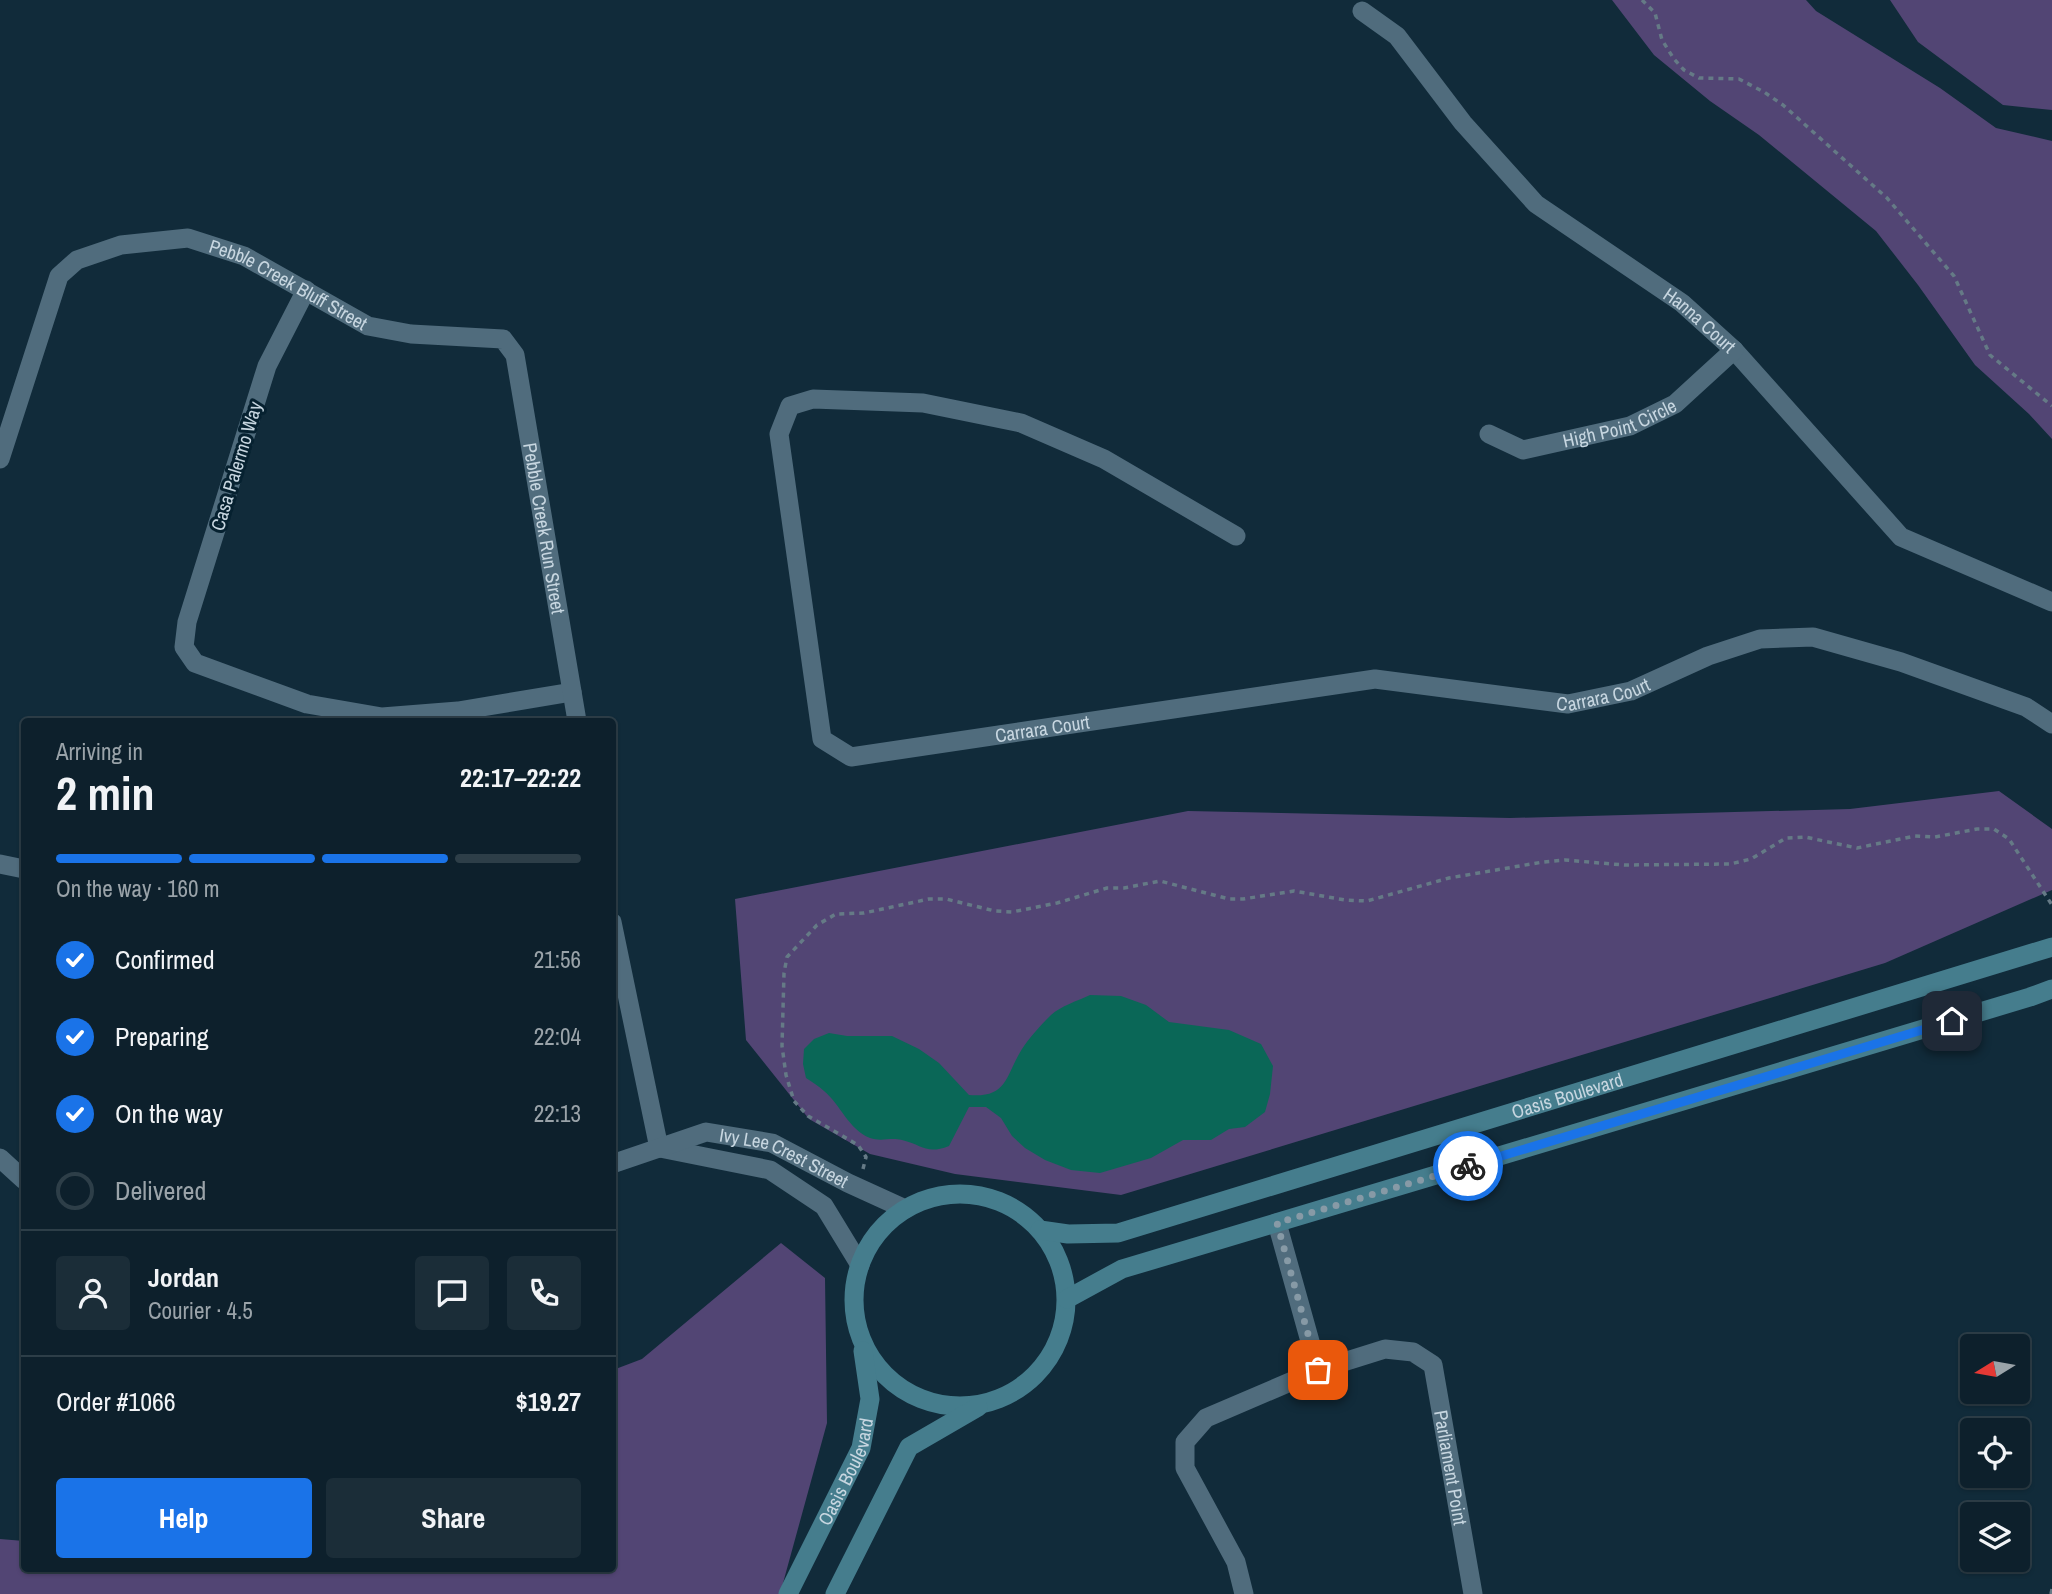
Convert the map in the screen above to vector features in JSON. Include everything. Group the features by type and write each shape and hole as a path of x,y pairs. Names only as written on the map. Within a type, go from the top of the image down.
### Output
{"main road":[{"name":"Oasis Boulevard","path":"1040,1230 1068,1234 1118,1233 2052,947"},
{"name":"Oasis Boulevard","path":"1067,1299 1122,1269 2052,989"},
{"name":"Oasis Boulevard","path":"788,1594 861,1448 870,1399 855,1315 854,1290 860,1265 877,1233 905,1209 939,1196 976,1195 1011,1207 1040,1230 1054,1251 1063,1274 1067,1299 1061,1336 1043,1368 1015,1392 980,1405 909,1447 835,1594"},
{"name":"Oasis Boulevard","path":"861,1339 880,1371 909,1394 944,1406 980,1405"}],"street":[{"name":"Hanna Court","path":"1362,11 1397,36 1463,123 1536,204 1682,303 1734,350 1901,537 2052,602"},
{"name":"Pebble Creek Bluff Street","path":"0,459 59,276 78,260 121,244 188,238 244,256 368,326 411,334 503,340"},
{"name":"Casa Palermo Way","path":"306,290 267,366 187,622 184,648 195,663 307,704 382,717 458,711 572,691"},
{"name":"Pebble Creek Run Street","path":"503,340 515,355 577,718"},
{"name":"High Point Circle","path":"1489,434 1523,450 1630,426 1675,404 1734,350"},
{"name":"Carrara Court","path":"1236,536 1104,459 1021,423 923,404 813,399 790,406 779,434 822,739 850,757 1374,679 1568,704 1631,691 1708,656 1760,639 1813,636 1901,662 2014,702 2052,724"},
{"path":"0,864 21,868"},
{"path":"616,941 659,1148"},
{"name":"Ivy Lee Crest Street","path":"616,1163 706,1132 772,1143 905,1209"},
{"name":"Ivy Lee Crest Street","path":"659,1148 770,1170 824,1206 860,1265"},
{"path":"0,1158 21,1177"},
{"path":"1244,1594 1236,1562 1185,1468 1185,1442 1206,1418 1318,1370 1277,1223"},
{"name":"Parliament Point","path":"1318,1370 1385,1349 1413,1352 1433,1365 1474,1594"}],"path":[{"path":"1642,0 1655,13 1662,40 1684,70 1699,78 1739,79 1764,92 1783,105 1887,198 1954,276 1990,355 2052,406"},
{"path":"862,1174 866,1157 858,1145 808,1116 794,1101 786,1075 782,1046 784,973 788,957 817,925 836,914 864,913 929,899 946,899 995,911 1013,912 1047,906 1107,888 1124,888 1160,881 1229,899 1294,891 1367,901 1450,878 1543,862 1565,860 1624,865 1730,864 1751,859 1787,838 1805,837 1857,848 1915,836 1935,837 1977,829 1994,830 2009,839 2052,905"},
{"path":"2051,1594 2052,1589"}],"shaded area":[{"path":"1612,0 1806,0 1816,11 1940,88 1996,128 2052,141 2052,439 1975,365 1876,231 1759,135 1710,101 1654,55"},
{"path":"1890,0 2052,0 2052,110 2003,105 1918,42"},
{"path":"1999,791 2052,829 2052,890 1885,963 1121,1195 955,1174 870,1154 809,1119 746,1040 735,899 1188,811 1510,818 1850,809"},
{"path":"1090,995 1121,996 1146,1005 1169,1022 1229,1030 1261,1044 1273,1066 1265,1112 1245,1127 1229,1129 1211,1140 1183,1140 1151,1158 1100,1173 1071,1170 1045,1160 1025,1148 1012,1136 1001,1118 986,1107 969,1107 949,1146 941,1149 925,1148 898,1139 870,1138 850,1123 820,1087 806,1078 804,1049 814,1039 829,1033 847,1036 892,1036 919,1049 939,1063 969,1095 991,1093 1004,1083 1025,1045 1051,1015"},
{"path":"781,1243 825,1278 827,1423 780,1594 0,1594 0,1539 21,1541 21,1572 616,1572 616,1369 642,1359"}],"way so far":[{"path":"1318,1370 1277,1223 1468,1166"}],"route":[{"path":"1468,1166 1952,1021"}]}
